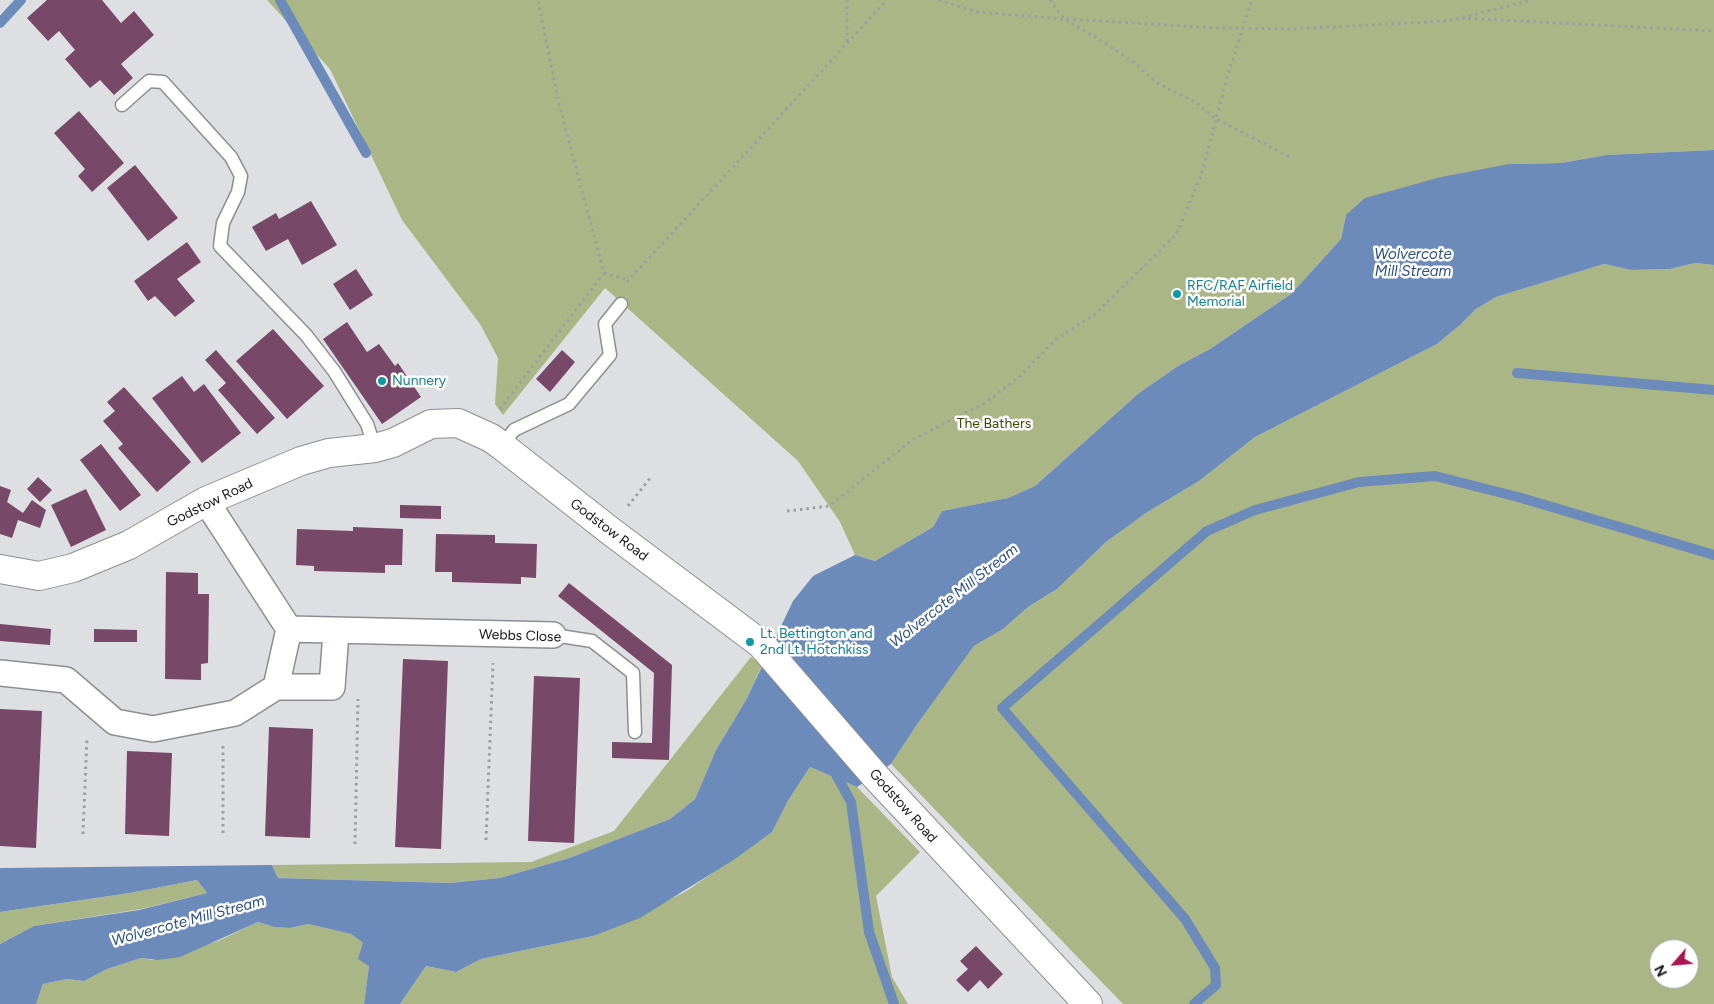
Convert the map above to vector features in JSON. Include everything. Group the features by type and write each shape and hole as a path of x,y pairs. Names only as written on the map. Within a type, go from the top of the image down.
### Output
{"street":[{"name":"Godstow Road","path":"0,569 39,576 73,568 129,545 206,501 301,461 329,452 375,448 393,443 431,424 458,423 496,442 761,644 876,777 1088,1004"},
{"path":"206,501 290,629 276,687"},
{"name":"Webbs Close","path":"290,629 336,632 553,635"},
{"path":"0,673 66,680 115,722 153,729 235,713 276,687 332,687 336,632"}],"lane":[{"path":"122,105 149,81 163,82 231,157 241,176 238,192 223,222 220,246 306,335 334,371 367,424 375,448"},
{"path":"496,442 514,430 569,404 610,355 605,324 621,304"},
{"name":"Webbs Close","path":"553,635 592,641 634,673 635,732"}],"path":[{"path":"538,0 558,100 604,273"},
{"path":"847,0 847,42"},
{"path":"621,304 628,280 887,0"},
{"path":"939,0 978,12 1064,19 1290,30 1447,21 1532,0"},
{"path":"1050,0 1064,19 1135,63 1156,83 1197,103 1216,120 1292,158"},
{"path":"787,511 829,506 912,440 985,404 1019,376 1055,340 1095,314 1176,235 1201,176 1252,0"},
{"path":"1459,18 1714,31"},
{"path":"604,273 628,280"},
{"path":"496,442 500,410 604,273"},
{"path":"609,530 651,477"},
{"path":"486,840 495,635"},
{"path":"355,844 358,698"},
{"path":"83,834 88,700"},
{"path":"223,833 224,715"}],"green space":[{"name":"The Bathers","path":"267,0 1714,0 1714,150 1606,155 1561,163 1509,164 1346,215 1341,239 1291,294 1210,349 1178,366 1139,393 1035,486 1008,498 942,511 933,527 875,561 855,555 840,522 798,461 605,288 503,415 495,404 498,358 480,324 402,220 330,69"},
{"path":"1695,263 1714,265 1714,1004 1123,1004 891,764 918,723 974,646 1003,629 1028,607 1057,589 1106,542 1146,513 1199,481 1255,437 1437,344 1476,309 1496,297 1604,264 1631,270 1670,269"},
{"path":"751,657 762,665 746,700 716,750 695,799 670,819 569,858 500,878 450,883 278,878 272,865 531,862 614,831"},
{"path":"810,767 857,787 920,852 876,896 892,977 908,1004 400,1004 426,966 456,972 481,959 593,936 685,892 772,832 789,799"},
{"path":"197,880 207,893 141,909 34,926 0,944 0,912 130,893"},
{"path":"258,922 274,927 290,928 308,924 351,934 363,943 369,966 364,1004 36,1004 43,984 67,979 84,981 107,969 141,958 153,960 218,941"}],"water":[{"name":"Wolvercote Mill Stream","path":"1714,150 1714,265 1695,263 1670,269 1631,270 1604,264 1496,297 1476,309 1437,344 1255,437 1199,481 1146,513 1106,542 1057,589 1028,607 1003,629 974,646 918,723 891,764 857,787 810,767 789,799 772,832 735,859 640,918 593,936 481,959 456,972 426,966 400,1004 364,1004 369,966 358,959 363,943 351,934 308,924 290,928 274,927 258,922 180,957 158,960 141,958 107,969 84,981 67,979 43,984 36,1004 0,1004 0,944 34,926 139,910 207,893 197,880 130,893 0,912 0,868 272,865 278,878 450,883 500,878 569,858 670,819 695,799 716,750 746,700 793,601 813,576 855,555 875,561 933,527 942,511 1008,498 1035,486 1139,393 1178,366 1210,349 1291,294 1341,239 1346,215 1365,198 1441,177 1509,164 1561,163 1606,155"}],"building":[{"path":"47,0 102,0 121,23 134,11 154,35 121,64 133,78 114,95 100,80 90,88 65,59 75,50 59,31 48,41 27,18"},
{"path":"79,111 124,163 92,192 78,176 85,169 54,133"},
{"path":"135,165 178,218 148,241 107,188"},
{"path":"311,201 337,245 302,265 288,239 266,251 252,227 276,213 279,219"},
{"path":"187,242 201,262 177,279 195,301 175,317 155,296 148,301 134,281"},
{"path":"356,269 373,295 350,310 333,284"},
{"name":"Nunnery","path":"347,322 367,352 379,344 395,366 398,363 421,397 382,424 323,339"},
{"path":"273,329 324,386 287,419 236,361"},
{"path":"216,350 275,418 257,434 218,390 226,383 205,360"},
{"path":"562,350 575,362 550,392 536,379"},
{"path":"182,376 194,392 204,384 241,433 202,463 152,398"},
{"path":"124,387 191,462 157,492 118,448 123,444 103,421 115,411 107,402"},
{"path":"101,444 141,495 120,511 80,460"},
{"path":"38,477 52,490 40,502 27,489"},
{"path":"0,486 11,490 7,502 23,513 32,500 46,510 40,528 18,520 12,538 0,534"},
{"path":"86,489 106,530 71,547 51,505"},
{"path":"400,505 441,506 441,519 400,518"},
{"path":"353,527 403,529 402,565 385,565 385,573 314,571 314,566 296,565 297,529 353,531"},
{"path":"436,534 495,535 495,543 537,544 536,578 521,577 521,584 452,582 452,572 435,572"},
{"path":"166,572 198,573 198,594 209,594 208,663 201,664 201,680 165,679"},
{"path":"569,583 672,665 669,760 612,758 612,742 652,743 654,673 558,596"},
{"path":"0,624 51,629 50,645 0,641"},
{"path":"94,629 137,630 137,642 94,642"},
{"path":"403,659 448,661 441,849 395,847"},
{"path":"534,676 580,678 574,843 528,841"},
{"path":"0,709 42,711 36,848 0,846"},
{"path":"269,727 313,729 310,838 265,836"},
{"path":"127,751 172,753 169,836 125,834"},
{"path":"976,946 1003,974 988,989 980,980 968,992 956,980 968,969 960,961"}],"waterway":[{"path":"0,23 21,0"},
{"path":"280,0 366,153"},
{"path":"1517,373 1714,390"},
{"path":"1194,1004 1216,985 1215,968 1185,919 1002,708 1207,531 1255,510 1359,482 1435,476 1518,497 1714,555"},
{"path":"832,767 851,802 869,932 894,1004"}],"place":[{"name":"RFC/RAF Airfield Memorial","path":"1177,294"},
{"name":"Nunnery","path":"382,381"},
{"name":"Lt. Bettington and 2nd Lt. Hotchkiss","path":"750,642"}]}
